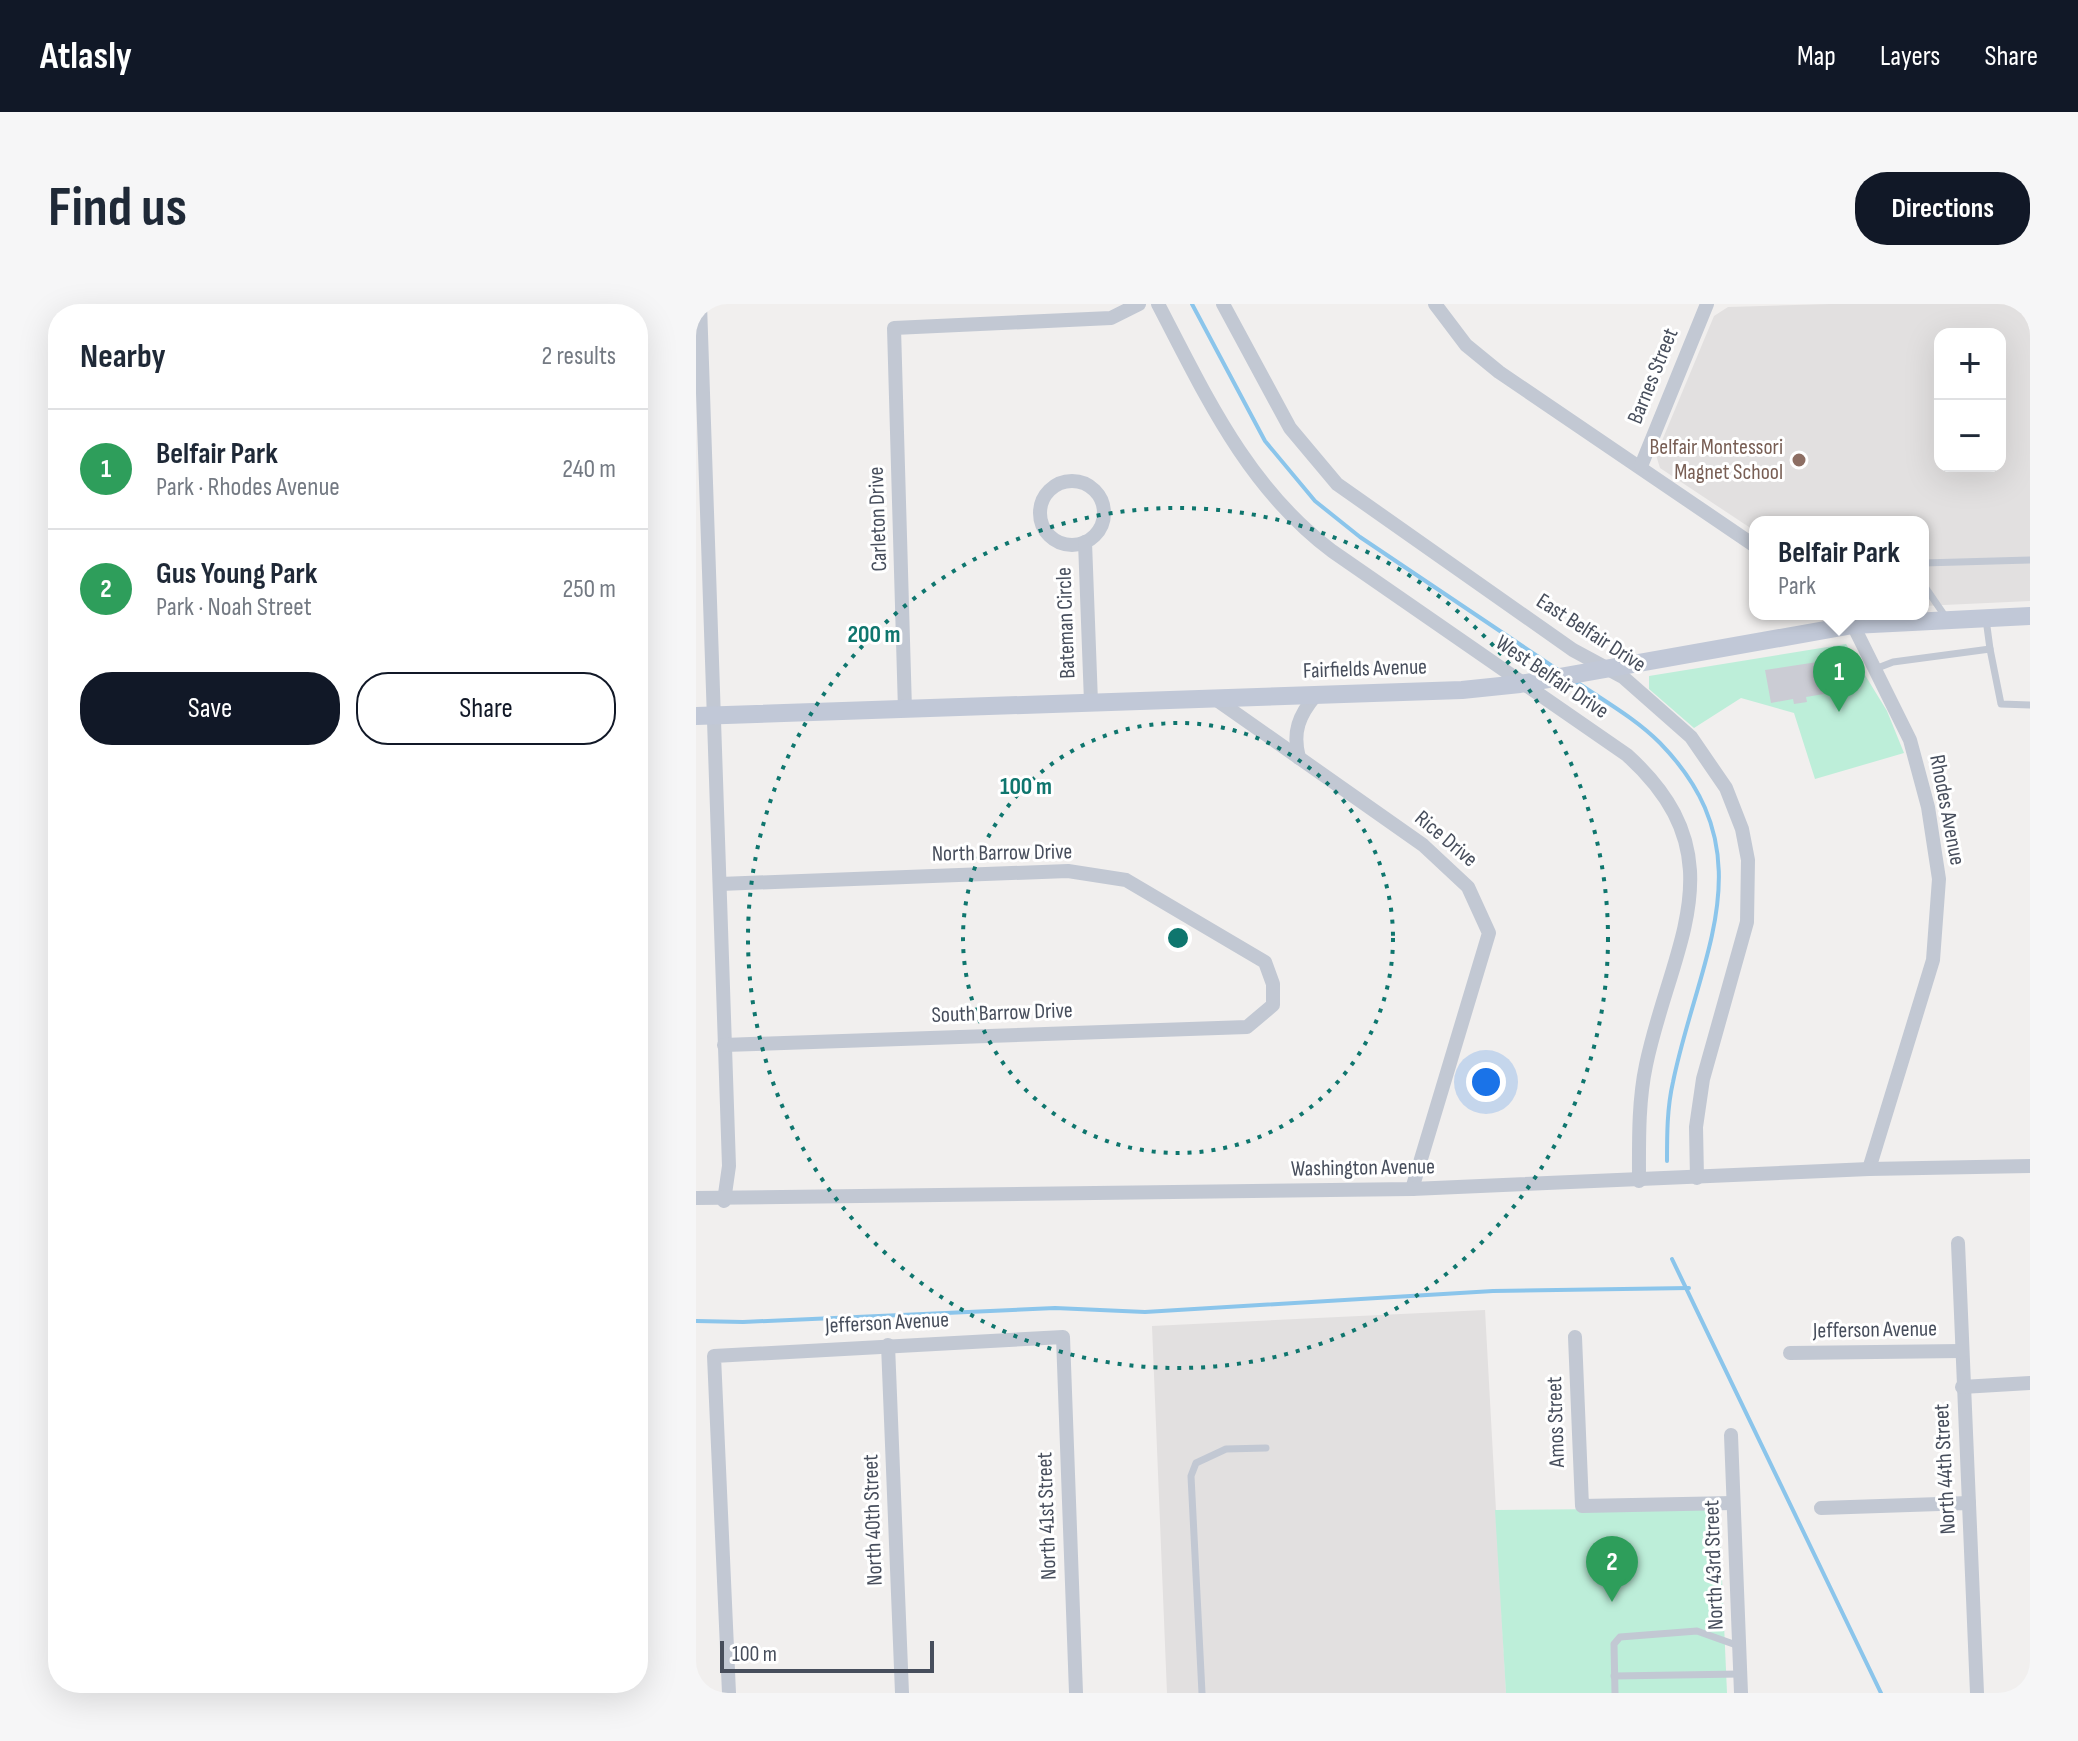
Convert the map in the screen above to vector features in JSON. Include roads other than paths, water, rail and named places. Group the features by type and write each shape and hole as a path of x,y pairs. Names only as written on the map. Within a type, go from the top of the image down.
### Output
{"street":[{"path":"700,304 705,716 720,884 729,1166 724,1201"},
{"name":"Carleton Drive","path":"905,710 894,328 1111,318 1139,304"},
{"name":"West Belfair Drive","path":"1158,304 1225,431 1280,506 1332,551 1527,682 1641,767 1667,797 1685,839 1690,866 1690,910 1647,1062 1639,1119 1639,1181"},
{"name":"East Belfair Drive","path":"1223,304 1290,428 1337,484 1680,726 1701,749 1732,801 1748,860 1747,922 1699,1103 1697,1178"},
{"path":"1435,304 1466,345 1499,372 1749,542"},
{"name":"Barnes Street","path":"1641,466 1707,304"},
{"path":"1061,483 1082,483 1099,495 1103,505 1101,526 1085,542 1067,545 1057,542 1042,526 1040,505 1045,496 1061,483"},
{"name":"Bateman Circle","path":"1085,542 1091,702"},
{"name":"Fairfields Avenue","path":"1929,619 2030,616"},
{"name":"Fairfields Avenue","path":"705,716 1462,690 1527,682 1847,620"},
{"name":"Rhodes Avenue","path":"1847,620 1910,740 1928,807 1939,879 1933,960 1869,1169"},
{"path":"1299,758 1295,738 1298,720 1316,695"},
{"name":"Rice Drive","path":"1214,698 1423,845 1468,887 1489,933 1412,1189"},
{"name":"North Barrow Drive","path":"720,884 1068,871 1126,880 1265,962 1273,984 1273,1005"},
{"name":"South Barrow Drive","path":"724,1045 1247,1027 1273,1005"},
{"name":"Washington Avenue","path":"696,1198 724,1201 1412,1189 1869,1169 2030,1166"},
{"name":"North 44th Street","path":"1958,1243 1977,1693"},
{"name":"Jefferson Avenue","path":"729,1693 714,1356 1063,1337"},
{"name":"North 41st Street","path":"1063,1337 1076,1693"},
{"name":"Amos Street","path":"1575,1337 1582,1506 1733,1503"},
{"name":"North 40th Street","path":"888,1345 902,1693"},
{"name":"Jefferson Avenue","path":"1790,1353 1962,1351"},
{"path":"1962,1387 2030,1383"},
{"name":"North 43rd Street","path":"1731,1435 1741,1693"},
{"path":"1821,1508 1969,1503"}],"lane":[{"path":"1929,563 2030,560"},
{"path":"1929,593 1947,619"},
{"path":"1986,618 2001,704 2030,705"},
{"path":"1875,669 1893,662 1990,649"},
{"path":"1202,1693 1191,1476 1196,1463 1226,1449 1266,1448"},
{"path":"1615,1693 1614,1644 1620,1637 1697,1631 1739,1646"},
{"path":"1614,1676 1740,1674"}],"waterway":[{"path":"1192,304 1265,441 1315,501 1360,537 1558,670"},
{"path":"1575,681 1630,718 1660,743 1693,785 1712,826 1719,867 1717,908 1709,950 1671,1092 1667,1161"},
{"path":"1672,1259 1881,1693"},
{"path":"696,1321 743,1322 1055,1308 1145,1312 1493,1291 1689,1288"}],"place":[{"name":"Belfair Montessori Magnet School","path":"1799,460"},
{"name":"Belfair Park","path":"1839,712"},
{"name":"Gus Young Park","path":"1612,1602"}]}
